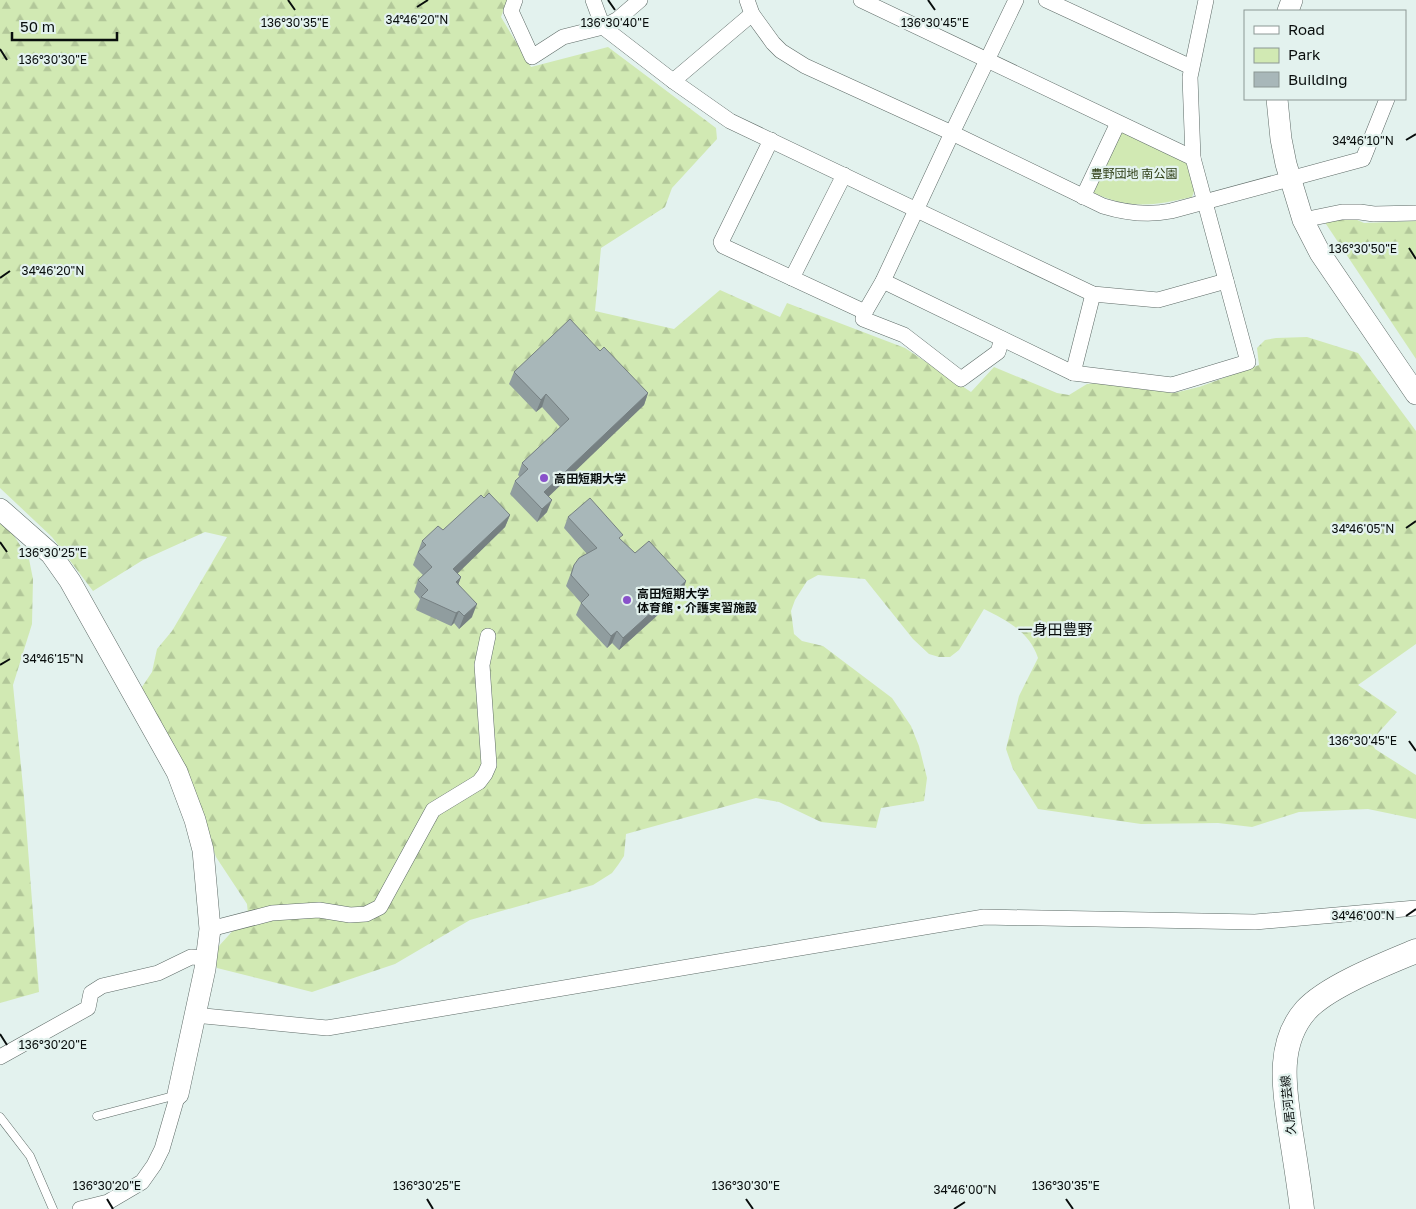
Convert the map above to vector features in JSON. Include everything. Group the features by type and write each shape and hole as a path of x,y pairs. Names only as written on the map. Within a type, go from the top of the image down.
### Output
{"main road":[{"name":"久居河芸線","path":"1302,1209 1284,1089 1284,1061 1288,1040 1296,1024 1307,1009 1325,996 1374,969 1416,951"}],"street":[{"path":"515,0 511,11 532,57 563,37 603,27 618,19 640,0"},
{"path":"593,0 603,27 673,81 730,121 1093,294 1158,300 1226,281"},
{"path":"861,0 1193,158"},
{"path":"1002,339 998,352 961,379 904,334 863,319 883,281 1016,0"},
{"path":"1046,0 1191,67"},
{"path":"883,281 1073,373 1172,385 1248,362 1193,158 1190,77 1206,0"},
{"path":"673,81 749,7 758,25 777,47 805,66 952,133 1082,197 1103,206 1128,213 1142,214 1160,214 1362,159 1386,100"},
{"path":"1277,100 1281,139 1289,178 1302,220 1320,253 1416,394"},
{"path":"1082,197 1118,123"},
{"path":"771,140 721,242 723,246 865,312"},
{"path":"792,278 844,175"},
{"path":"1302,220 1342,212 1374,214 1416,213"},
{"path":"1073,373 1093,294"},
{"path":"0,509 51,554 70,581 177,772 195,820 203,850 210,929 206,958 178,1094 162,1150 142,1182 108,1202 80,1209"},
{"path":"210,929 272,913 320,910 350,915 366,914 380,907 433,810 479,782 488,764 482,665 488,636"},
{"path":"194,1015 329,1028 984,916 1256,922 1416,908"},
{"path":"0,1058 88,1008 91,993 102,986 158,973 191,957 206,958"}],"lane":[{"path":"96,1116 178,1094"},
{"path":"0,1116 30,1156 53,1209"}],"green space":[{"path":"0,0 507,0 501,17 531,67 608,47 716,128 717,139 672,188 665,207 601,248 595,311 674,329 720,290 780,317 787,303 905,348 971,392 994,367 1057,393 1069,395 1087,384 1097,383 1174,393 1199,387 1259,365 1257,348 1265,340 1276,338 1307,337 1358,353 1416,431 1416,644 1358,685 1397,712 1371,741 1375,749 1416,775 1416,819 1368,809 1299,812 1252,827 1218,823 1141,824 1038,809 1013,769 1006,749 1019,696 1038,658 1023,634 1009,622 984,609 959,650 950,657 939,657 929,654 913,639 865,579 818,575 807,581 795,600 791,611 794,634 802,641 823,646 892,698 911,726 919,746 927,778 924,801 881,808 876,828 821,822 779,802 756,798 626,834 624,856 612,873 593,885 470,920 395,964 312,992 217,968 214,957 218,947 248,914 247,904 216,857 189,785 140,690 152,672 157,649 172,631 227,537 205,532 143,560 93,591 52,537 0,488"},
{"name":"豊野団地 南公園","path":"1119,131 1187,162 1195,189 1192,197 1165,203 1128,204 1090,191"},
{"path":"1344,214 1364,223 1416,221 1416,359 1324,221"},
{"path":"0,520 9,528 29,559 33,579 32,624 13,685 24,797 39,992 0,1003"}],"building":[{"path":"570,319 600,351 604,347 648,393 544,492 552,500 542,509 515,481 528,469 522,463 569,419 546,394 541,400 514,372"},
{"path":"489,493 510,515 453,569 461,577 456,582 477,604 464,616 459,611 456,613 421,597 428,590 418,580 432,567 418,552 426,545 422,541 438,526 443,530 481,495 484,498"},
{"path":"590,498 623,535 619,538 635,553 649,541 686,581 623,638 617,631 611,636 581,603 589,595 571,575 574,565 579,558 597,548 568,517"}],"place":[{"name":"高田短期大学","path":"544,478"},
{"name":"高田短期大学 体育館・介護実習施設","path":"627,600"}],"district":[{"name":"一身田豊野","path":"1055,629"}]}
